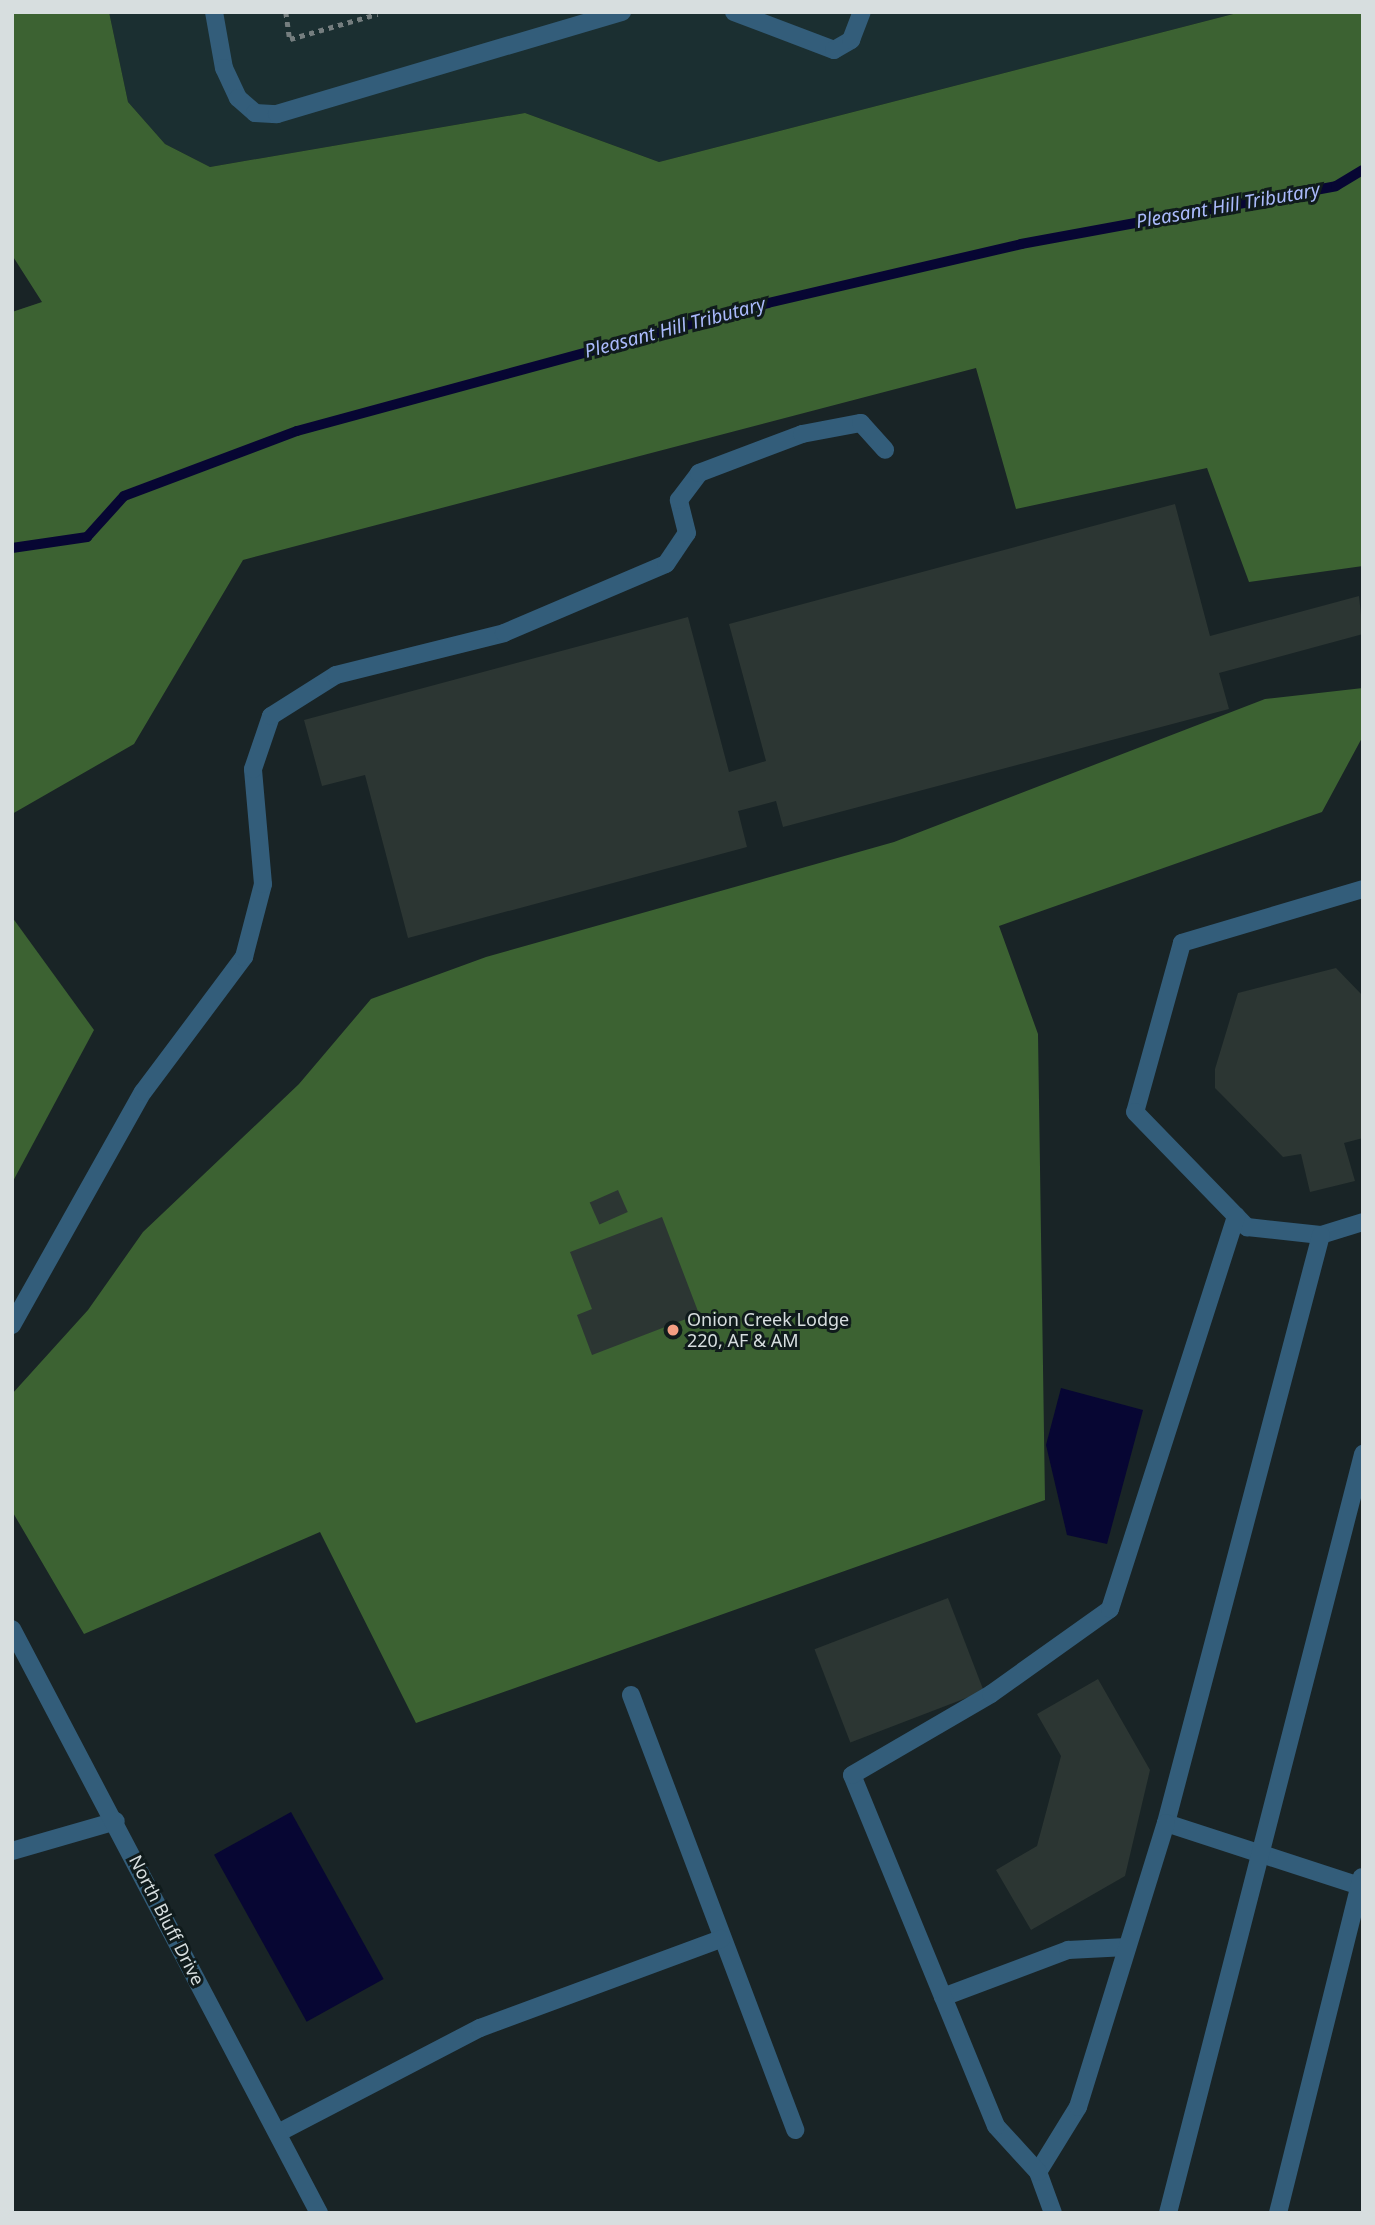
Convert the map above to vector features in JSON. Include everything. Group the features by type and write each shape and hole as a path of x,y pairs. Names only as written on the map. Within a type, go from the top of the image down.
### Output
{"street":[{"path":"214,12 224,68 238,98 255,113 277,114 622,12"},
{"path":"741,13 834,50 851,40 862,12"},
{"path":"12,1325 143,1092 244,957 263,884 253,769 271,716 335,675 504,633 666,564 687,533 679,500 699,473 802,434 861,423 885,450"},
{"path":"1363,889 1182,943 1135,1112 1247,1227 1321,1236 1363,1222"},
{"path":"1053,2213 1038,2172 996,2126 852,1775 990,1694 1110,1609 1236,1216"},
{"path":"1038,2172 1078,2107 1166,1823 1321,1236"},
{"path":"1168,2213 1264,1855 1363,1454"},
{"name":"North Bluff Drive","path":"12,1629 116,1821 319,2213"},
{"path":"631,1695 795,2130"},
{"path":"12,1851 116,1821"},
{"path":"1166,1823 1362,1883 1278,2213"},
{"path":"278,2133 480,2028 721,1939"},
{"path":"943,1997 1068,1950 1127,1947"}],"path":[{"path":"286,12 290,40 377,14"}],"shaded area":[{"path":"109,12 1241,12 659,162 525,113 210,167 165,144 128,102"},
{"path":"1061,1388 1143,1410 1107,1544 1067,1535 1046,1445"},
{"path":"291,1812 384,1979 307,2022 214,1855"}],"green space":[{"path":"12,12 109,12 128,102 165,144 210,167 525,113 659,162 1241,12 1363,12 1363,566 1249,582 1207,468 1016,509 976,368 243,560 134,744 12,814 12,312 42,302 12,255"},
{"path":"1363,688 1363,736 1322,812 999,926 1038,1034 1045,1500 416,1723 320,1532 84,1634 12,1511 12,1394 88,1310 143,1232 299,1084 371,999 486,957 894,842 1265,699"},
{"path":"12,917 94,1030 12,1183"}],"building":[{"path":"1175,504 1210,636 1359,596 1363,634 1219,673 1229,709 783,827 776,801 738,811 747,847 408,938 365,775 322,786 304,720 688,617 729,772 766,761 729,624"},
{"path":"1336,968 1363,996 1363,1138 1344,1143 1355,1181 1310,1192 1301,1154 1283,1157 1215,1088 1215,1069 1238,993"},
{"path":"618,1190 628,1212 599,1225 590,1203"},
{"path":"662,1217 699,1314 592,1355 577,1315 592,1309 570,1252"},
{"path":"948,1598 984,1691 850,1743 814,1649"},
{"path":"1098,1679 1150,1770 1125,1876 1031,1930 996,1870 1037,1846 1061,1756 1037,1714"}],"waterway":[{"name":"Pleasant Hill Tributary","path":"12,548 87,537 124,496 297,431 768,303 1021,244 1336,186 1363,170"}],"place":[{"name":"Onion Creek Lodge 220, AF & AM","path":"673,1330"}]}
